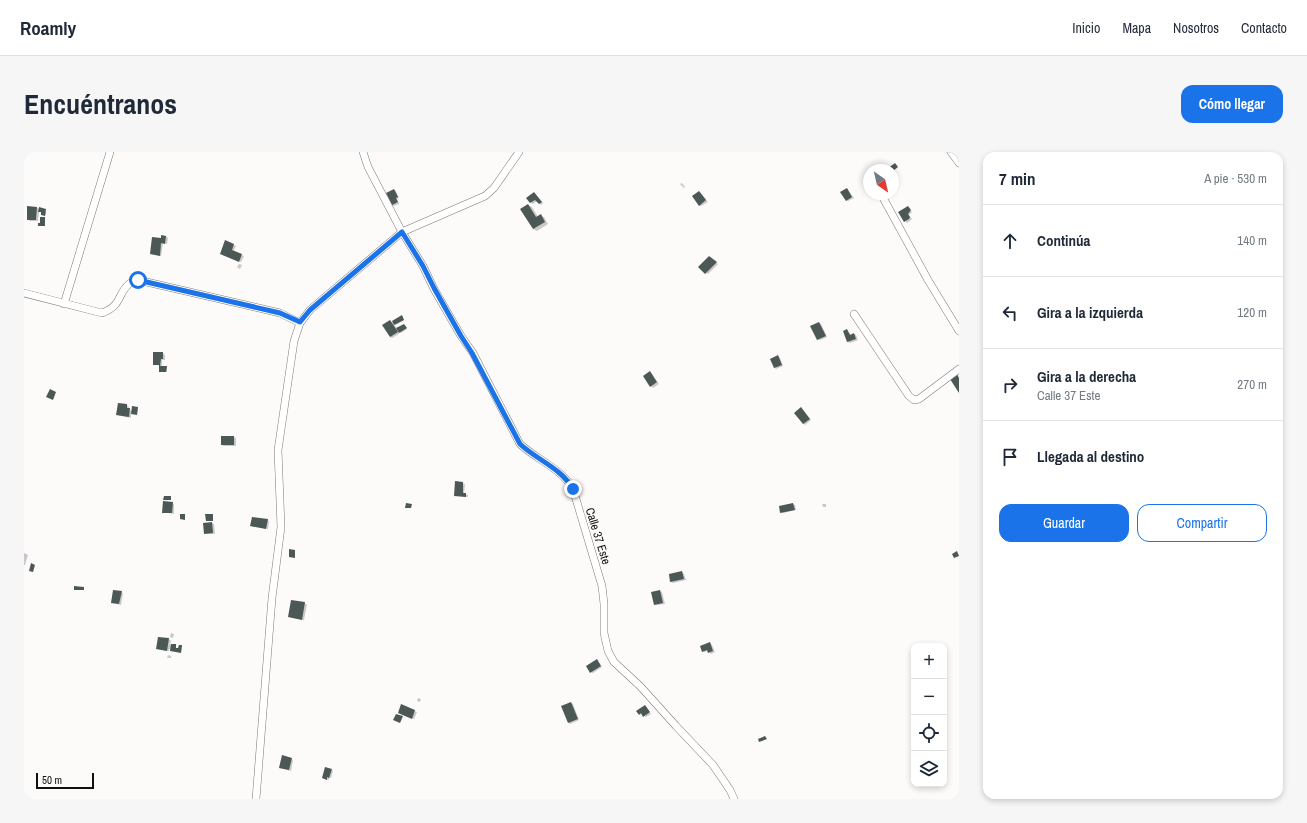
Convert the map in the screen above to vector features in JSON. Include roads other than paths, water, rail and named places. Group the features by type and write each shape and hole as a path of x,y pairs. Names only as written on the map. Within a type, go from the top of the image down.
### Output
{"street":[{"path":"64,304 110,152"},
{"name":"Calle 37 Este","path":"363,152 368,166 402,232 472,353 520,444 530,454 556,470 568,480 573,489 602,586 604,604 604,634 608,651 614,662 640,686 713,765 730,790 734,799"},
{"path":"256,799 272,598 281,527 278,450 294,341 300,322 310,310 402,232 485,196 494,188 519,152"},
{"path":"951,152 959,163"},
{"path":"884,200 928,280 959,331"},
{"path":"24,293 102,313 115,306 129,284 138,280 280,313 300,322"},
{"path":"854,314 909,396 914,400 919,399 959,369"}]}
